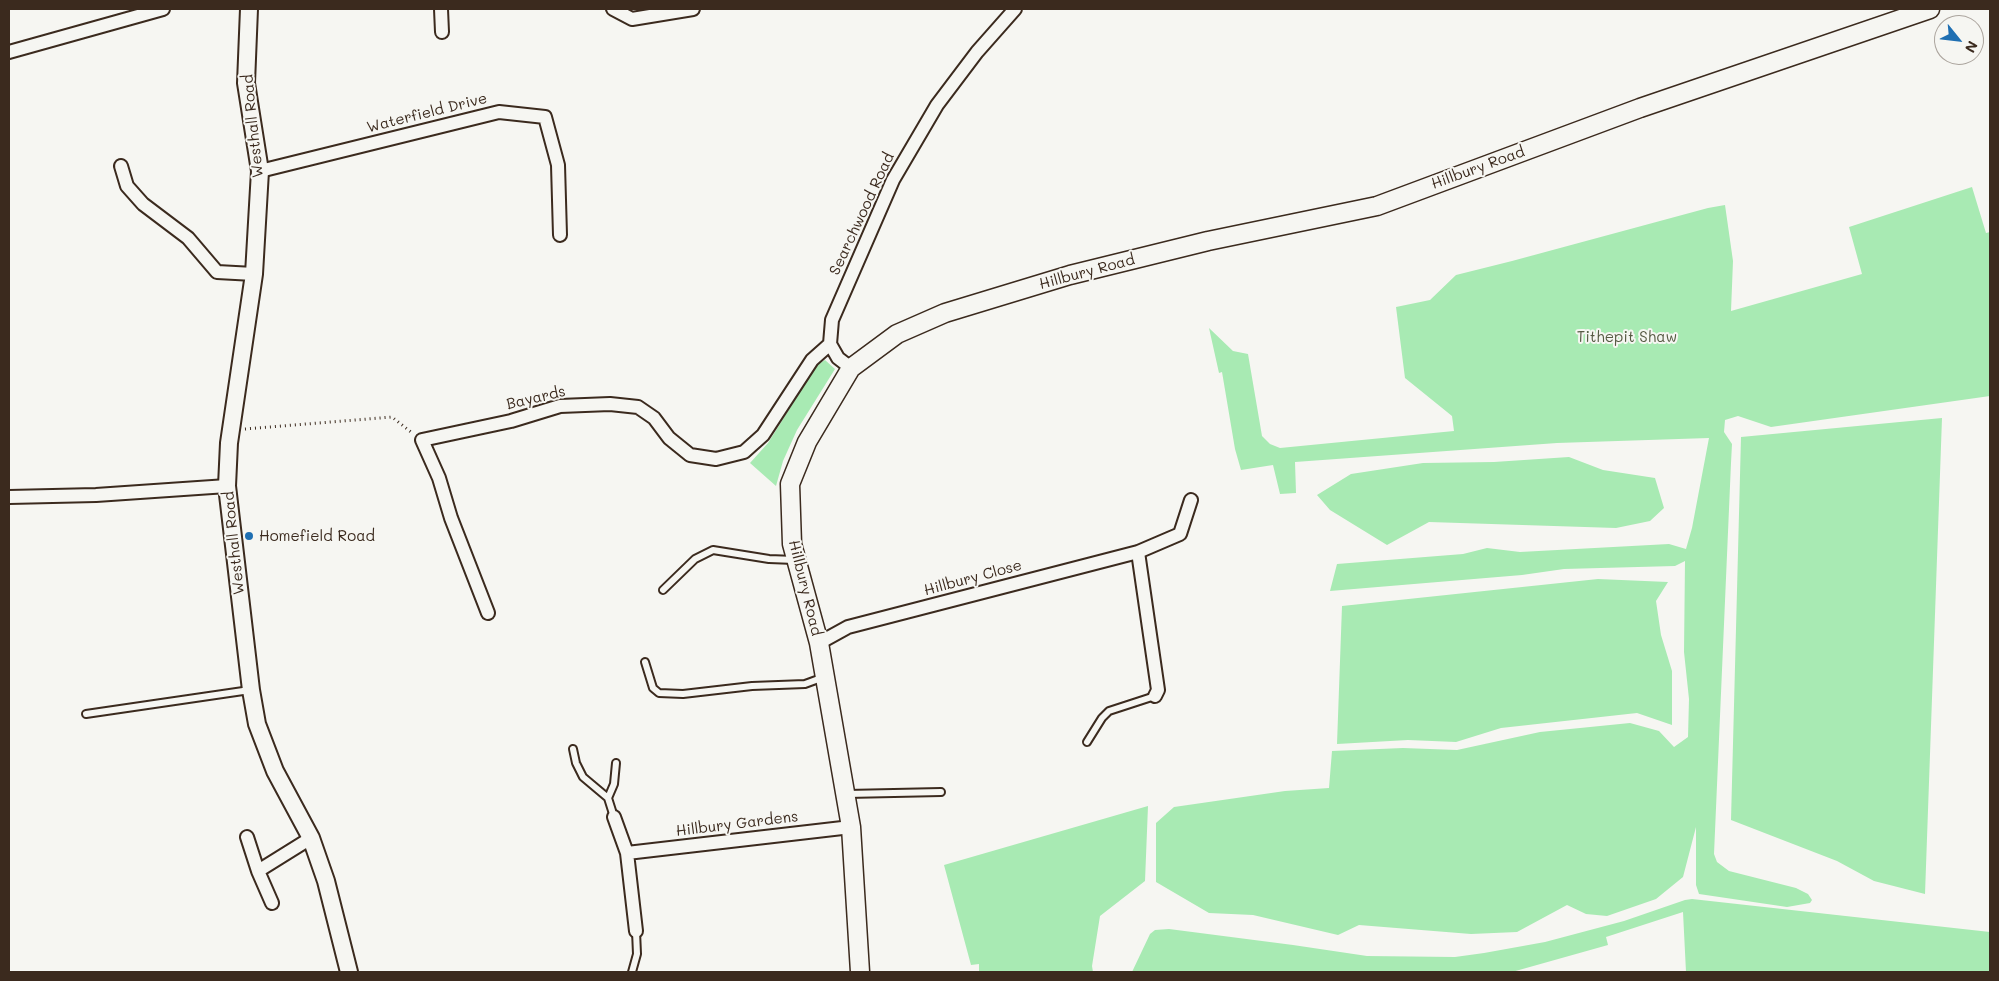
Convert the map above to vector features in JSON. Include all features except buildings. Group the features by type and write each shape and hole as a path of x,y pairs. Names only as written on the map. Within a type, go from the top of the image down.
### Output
{"main road":[{"name":"Hillbury Road","path":"860,972 851,827 819,643 792,544 790,484 807,442 850,368 897,334 945,313 1070,275 1208,241 1377,206 1640,108 1930,9"}],"street":[{"path":"9,52 163,9"},
{"name":"Westhall Road","path":"248,9 246,83 260,171 254,274 231,430 227,486 251,690 257,724 275,771 311,838 326,881 349,972"},
{"path":"441,9 442,32"},
{"path":"613,9 632,19 693,9"},
{"name":"Searchwood Road","path":"830,344 832,320 893,180 937,105 977,52 1015,9"},
{"name":"Waterfield Drive","path":"260,171 499,112 545,117 558,165 560,236"},
{"path":"121,166 127,186 143,204 188,238 216,272 254,274"},
{"path":"830,344 838,358 850,368"},
{"name":"Bayards","path":"422,440 512,421 560,406 610,404 638,406 654,418 669,438 690,454 716,459 744,452 763,435 812,360 830,344"},
{"path":"422,440 439,478 451,518 488,612"},
{"path":"9,497 96,495 227,486"},
{"name":"Hillbury Close","path":"819,643 848,627 1138,552 1180,534 1191,500"},
{"path":"1138,552 1158,690 1155,696"},
{"path":"614,817 627,853 636,931"},
{"name":"Hillbury Gardens","path":"627,853 851,827"},
{"path":"247,837 258,872 272,903"},
{"path":"258,872 311,838"}],"lane":[{"path":"663,590 695,559 713,550 769,559 796,560"},
{"path":"645,662 653,688 659,693 683,694 752,686 805,684 825,677"},
{"path":"86,714 251,690"},
{"path":"1087,742 1102,718 1109,711 1155,696"},
{"path":"573,748 576,762 583,777 608,798 614,817"},
{"path":"608,798 614,784 616,763"},
{"path":"845,794 941,792"},
{"path":"632,972 637,954 636,931"}],"path":[{"path":"231,430 392,418 422,440"}],"green space":[{"name":"Tithepit Shaw","path":"1972,187 1986,233 1990,232 1990,396 1771,427 1738,416 1725,420 1724,432 1732,444 1714,854 1717,862 1729,871 1796,888 1808,894 1812,900 1810,903 1787,907 1699,894 1696,885 1696,827 1683,877 1656,899 1607,916 1586,914 1567,905 1517,932 1471,934 1359,925 1338,935 1253,915 1209,913 1156,882 1156,823 1174,807 1285,791 1329,788 1332,751 1403,748 1457,750 1540,732 1630,723 1659,731 1674,747 1688,737 1689,699 1684,652 1685,561 1675,566 1564,569 1522,575 1330,591 1337,564 1463,554 1487,548 1520,552 1669,544 1686,549 1692,528 1709,438 1557,443 1295,462 1296,493 1280,494 1273,465 1241,470 1235,449 1222,372 1219,373 1209,328 1233,351 1248,354 1262,436 1270,444 1280,448 1454,431 1452,416 1405,378 1396,307 1430,300 1456,275 1725,205 1733,261 1731,311 1862,274 1849,227"},
{"path":"825,360 835,369 797,430 783,461 776,486 750,463 768,443 817,365"},
{"path":"1942,418 1925,894 1874,881 1837,861 1731,820 1741,437"},
{"path":"1569,457 1603,470 1655,478 1664,508 1650,521 1616,528 1429,522 1387,545 1330,510 1317,495 1351,474 1423,463 1494,462"},
{"path":"1598,579 1668,582 1656,601 1661,635 1672,671 1672,725 1637,713 1501,728 1456,742 1408,740 1337,744 1342,606"},
{"path":"1148,806 1145,881 1100,916 1092,966 1093,972 979,972 979,964 971,965 944,865"},
{"path":"1692,899 1990,932 1990,972 1686,972 1683,912 1606,937 1608,945 1512,972 1132,972 1150,934 1155,930 1169,929 1367,956 1455,957 1545,942 1624,921"}],"place":[{"name":"Homefield Road","path":"249,536"}]}
